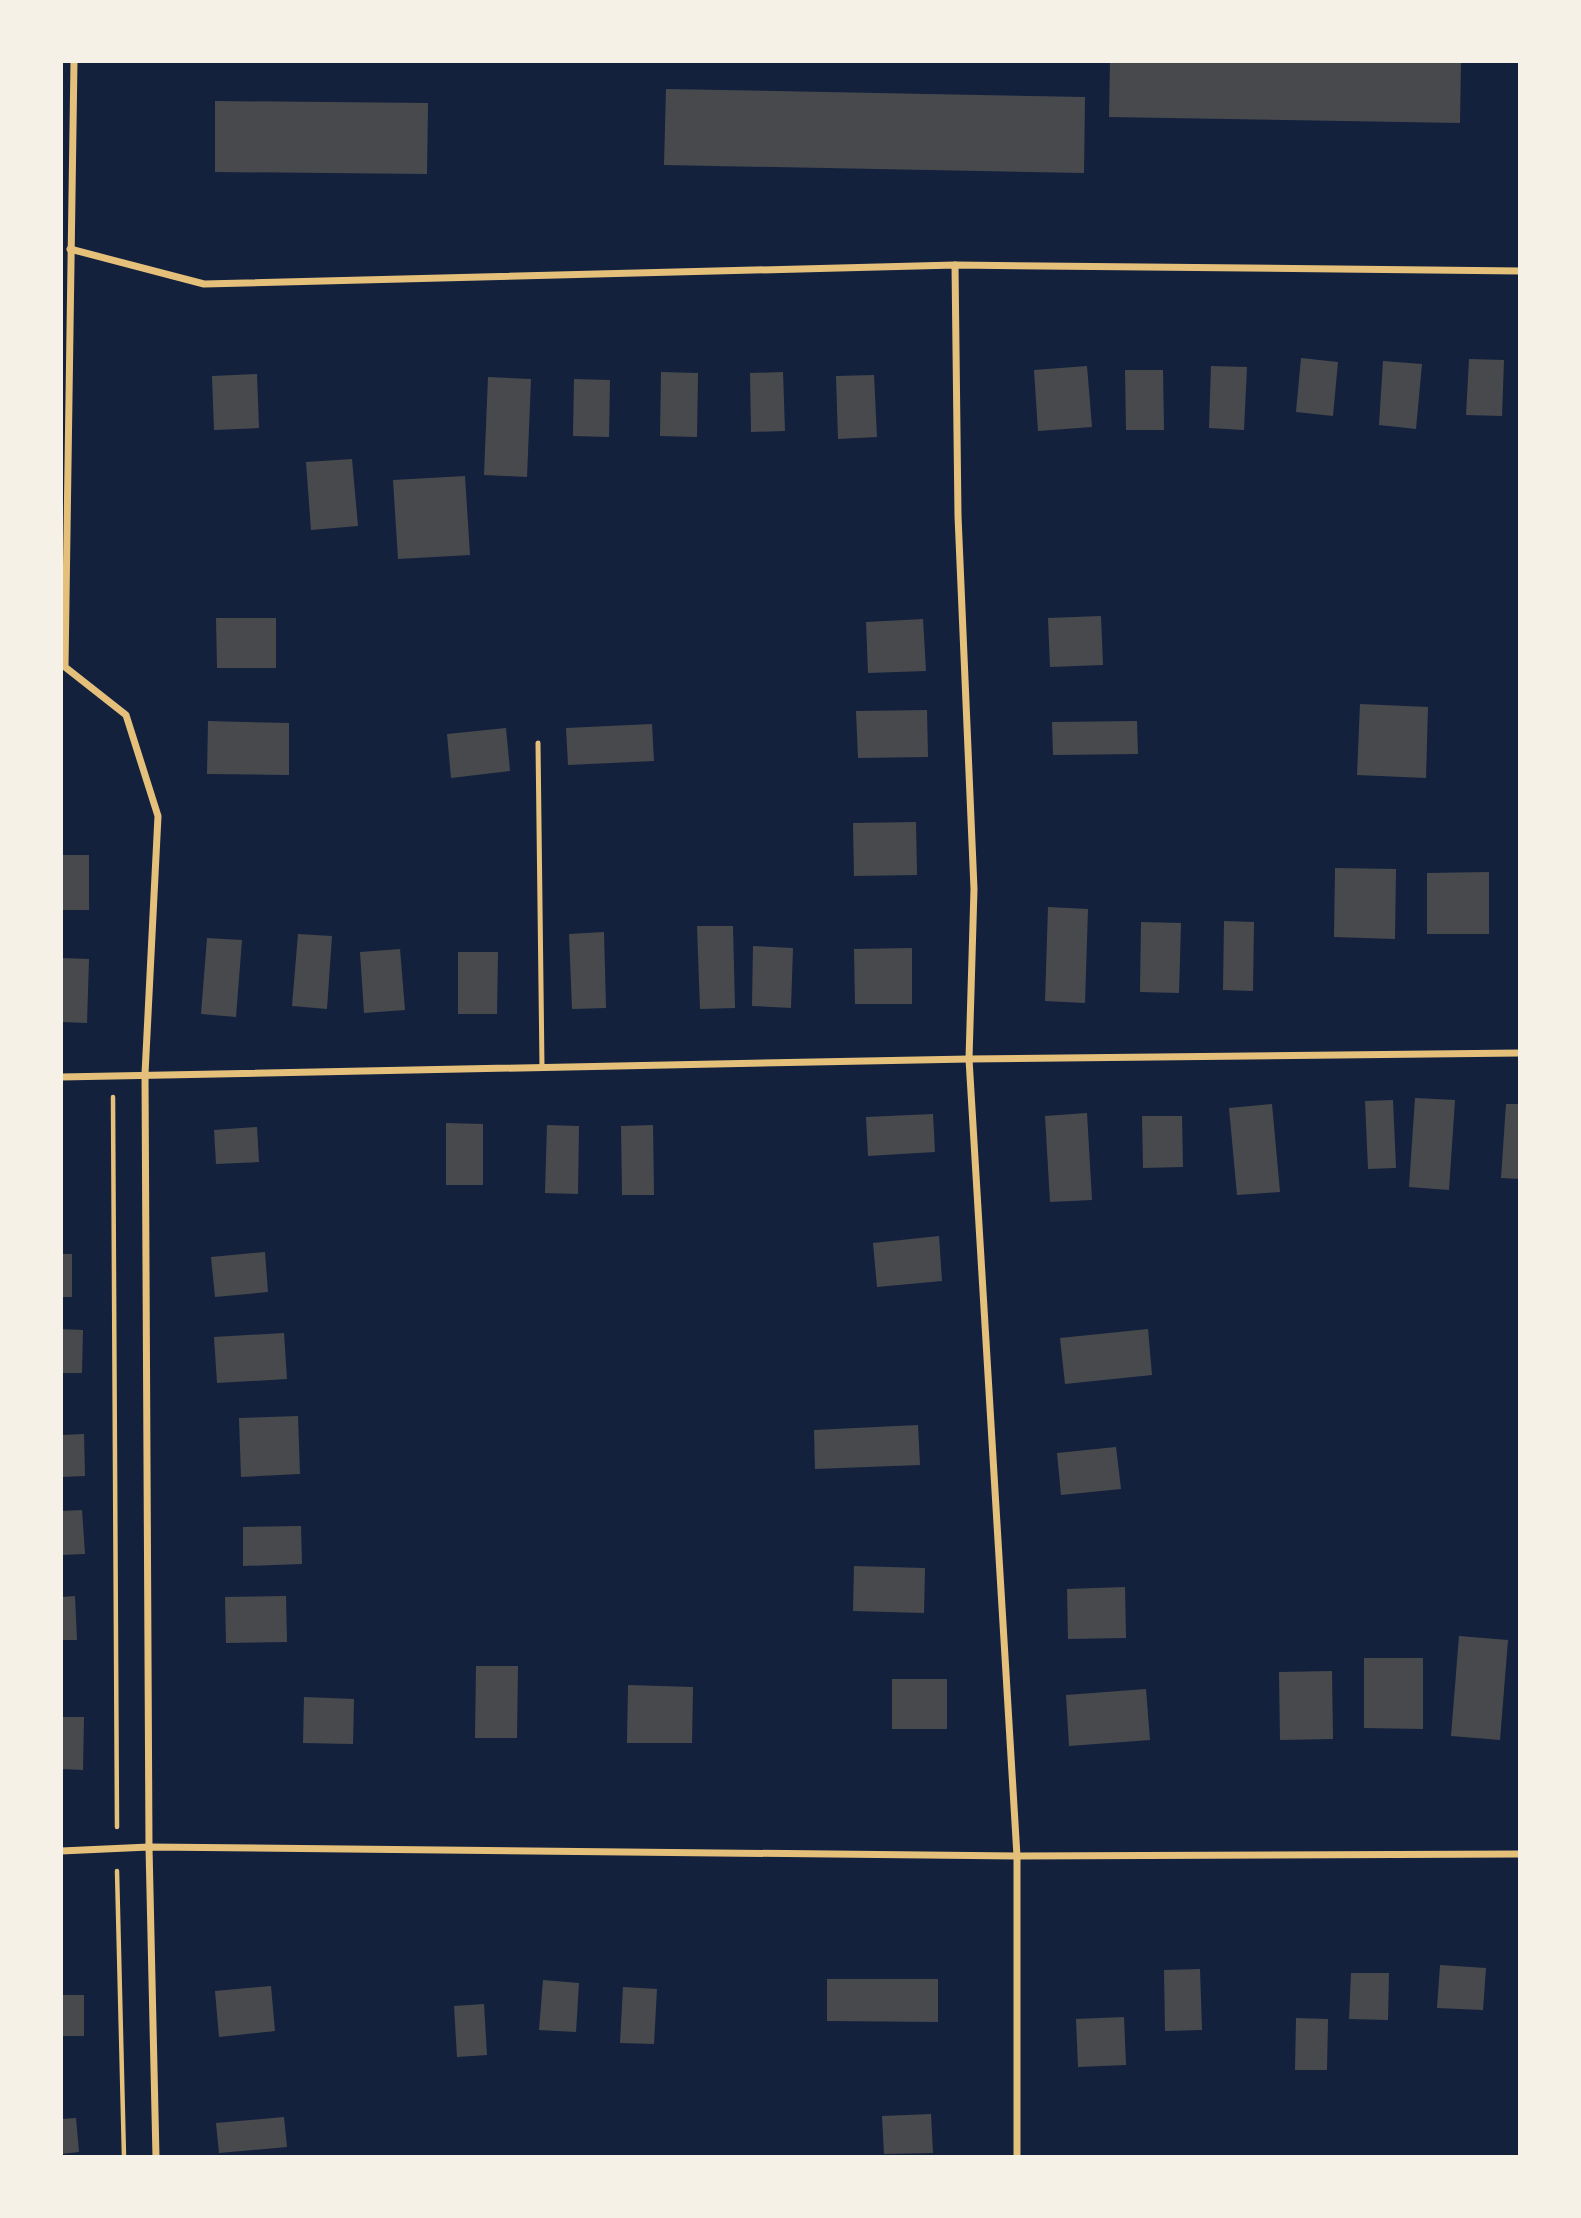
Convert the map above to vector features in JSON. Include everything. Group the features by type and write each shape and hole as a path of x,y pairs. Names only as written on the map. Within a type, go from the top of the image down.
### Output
{"street":[{"path":"74,61 65,667 126,715 158,817 145,1074 149,1847 156,2157"},
{"path":"70,249 204,285 955,265 1520,271"},
{"path":"955,265 958,516 974,889 969,1059 1017,1856 1017,2157"},
{"path":"61,1077 969,1059 1520,1053"},
{"path":"61,1852 149,1847 1017,1856 1520,1854"}],"lane":[{"path":"538,743 542,1067"}],"path":[{"path":"113,1076 117,1848 124,2157"}],"building":[{"path":"1110,61 1461,61 1460,123 1109,117"},
{"path":"666,89 1085,97 1084,173 664,165"},
{"path":"215,101 428,103 427,174 215,172"},
{"path":"1301,358 1338,362 1333,416 1296,412"},
{"path":"1469,359 1504,360 1502,416 1466,415"},
{"path":"1383,361 1422,364 1416,429 1379,425"},
{"path":"1087,366 1092,427 1038,431 1034,370"},
{"path":"1211,366 1247,367 1244,430 1209,428"},
{"path":"1125,370 1163,370 1164,430 1126,430"},
{"path":"661,372 698,373 697,437 660,436"},
{"path":"783,372 785,431 751,432 750,373"},
{"path":"257,374 259,428 214,430 212,376"},
{"path":"874,375 877,437 838,439 836,376"},
{"path":"488,377 531,379 527,477 484,475"},
{"path":"574,379 610,380 609,437 573,436"},
{"path":"352,459 358,526 311,530 306,462"},
{"path":"465,476 470,555 398,559 393,480"},
{"path":"1101,616 1103,665 1050,667 1048,618"},
{"path":"216,618 276,618 276,668 217,668"},
{"path":"923,619 926,671 868,673 866,622"},
{"path":"1360,704 1428,707 1426,778 1357,775"},
{"path":"927,710 928,757 858,758 856,711"},
{"path":"208,721 289,723 289,775 207,774"},
{"path":"1137,721 1138,754 1053,755 1052,722"},
{"path":"652,724 654,761 568,765 566,728"},
{"path":"506,728 510,771 451,778 447,734"},
{"path":"916,822 917,875 854,876 853,823"},
{"path":"61,855 89,855 89,910 61,910"},
{"path":"1335,868 1396,869 1395,939 1334,937"},
{"path":"1489,872 1489,934 1427,934 1427,873"},
{"path":"1048,907 1088,909 1085,1003 1045,1001"},
{"path":"1224,921 1254,922 1253,991 1223,990"},
{"path":"1141,922 1181,923 1179,993 1140,992"},
{"path":"697,926 733,926 735,1008 700,1009"},
{"path":"604,932 606,1008 572,1009 569,934"},
{"path":"298,934 332,936 327,1009 292,1006"},
{"path":"207,938 242,940 236,1017 201,1014"},
{"path":"753,946 793,948 791,1008 752,1006"},
{"path":"912,948 912,1004 855,1004 854,949"},
{"path":"400,949 405,1010 364,1013 360,952"},
{"path":"458,952 498,952 497,1014 458,1014"},
{"path":"61,958 89,959 87,1023 61,1022"},
{"path":"1415,1098 1455,1100 1449,1190 1409,1187"},
{"path":"1393,1100 1396,1168 1368,1169 1365,1101"},
{"path":"1272,1104 1280,1192 1237,1195 1229,1108"},
{"path":"1506,1104 1520,1104 1520,1179 1501,1178"},
{"path":"1087,1113 1092,1200 1050,1202 1045,1116"},
{"path":"933,1114 935,1152 868,1156 866,1117"},
{"path":"1142,1116 1182,1116 1183,1167 1143,1168"},
{"path":"446,1123 483,1124 483,1185 446,1185"},
{"path":"547,1125 579,1126 578,1194 545,1193"},
{"path":"653,1125 654,1195 622,1195 621,1126"},
{"path":"257,1127 259,1162 216,1164 214,1130"},
{"path":"939,1236 942,1281 877,1287 873,1243"},
{"path":"265,1252 268,1292 215,1297 211,1257"},
{"path":"61,1254 72,1254 72,1297 61,1297"},
{"path":"61,1329 83,1330 82,1373 61,1373"},
{"path":"1148,1329 1152,1375 1065,1384 1060,1338"},
{"path":"284,1333 287,1379 217,1383 214,1337"},
{"path":"298,1416 300,1474 241,1477 239,1418"},
{"path":"918,1425 920,1465 815,1469 814,1430"},
{"path":"84,1434 85,1476 61,1477 61,1435"},
{"path":"1116,1447 1121,1489 1061,1495 1057,1453"},
{"path":"82,1510 85,1554 61,1555 61,1511"},
{"path":"301,1526 302,1564 243,1566 243,1527"},
{"path":"854,1566 925,1568 924,1613 853,1611"},
{"path":"1125,1587 1126,1638 1068,1639 1067,1589"},
{"path":"75,1596 77,1640 61,1640 61,1597"},
{"path":"286,1596 287,1642 226,1643 225,1597"},
{"path":"1459,1636 1508,1640 1500,1740 1451,1736"},
{"path":"1364,1658 1423,1658 1423,1729 1364,1728"},
{"path":"476,1666 518,1666 517,1738 475,1738"},
{"path":"1332,1671 1333,1739 1280,1740 1279,1672"},
{"path":"892,1679 947,1679 947,1729 892,1729"},
{"path":"628,1685 693,1687 692,1743 627,1743"},
{"path":"1146,1689 1150,1740 1069,1746 1066,1695"},
{"path":"304,1697 354,1699 353,1744 303,1743"},
{"path":"61,1717 84,1717 83,1770 61,1769"},
{"path":"1440,1965 1486,1968 1483,2010 1437,2008"},
{"path":"1200,1969 1202,2030 1165,2031 1164,1970"},
{"path":"1351,1973 1389,1973 1388,2020 1349,2019"},
{"path":"827,1979 938,1979 938,2022 827,2021"},
{"path":"543,1980 579,1983 576,2032 539,2030"},
{"path":"271,1986 275,2031 219,2037 215,1991"},
{"path":"623,1987 657,1989 654,2044 620,2043"},
{"path":"61,1995 84,1995 84,2036 61,2036"},
{"path":"484,2004 487,2055 457,2057 454,2006"},
{"path":"1124,2017 1126,2065 1078,2067 1076,2019"},
{"path":"1296,2018 1328,2019 1327,2070 1295,2070"},
{"path":"931,2114 933,2153 884,2154 882,2116"},
{"path":"284,2117 287,2147 219,2153 216,2123"},
{"path":"76,2118 79,2152 61,2154 61,2119"}]}
